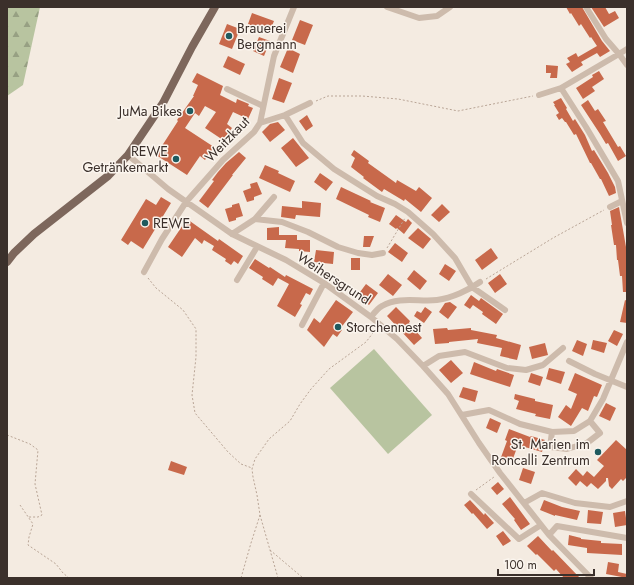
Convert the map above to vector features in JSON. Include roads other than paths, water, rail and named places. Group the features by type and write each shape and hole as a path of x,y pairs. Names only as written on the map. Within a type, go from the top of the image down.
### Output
{"main road":[{"path":"7,262 14,253 34,234 108,176 128,154 163,103 215,7"}],"street":[{"name":"Weitzkaut","path":"144,272 162,239 186,202 223,160 254,132 260,123 274,56 294,7"},
{"path":"387,7 419,18 437,16 450,7"},
{"path":"586,7 606,39 627,65"},
{"path":"539,95 562,88 627,49"},
{"path":"562,88 618,182 627,223"},
{"path":"227,89 263,106"},
{"path":"260,123 285,115 310,103"},
{"path":"285,115 303,143 334,169 377,196 408,212 433,234 455,258 472,288 505,310"},
{"name":"Weihersgrund","path":"128,154 168,189 232,234 286,260 324,283 371,317 397,339 448,394 500,473 549,535 591,578"},
{"path":"232,234 255,219 274,197"},
{"path":"610,207 622,201"},
{"path":"255,219 282,222 308,232 338,247 358,253 372,255 383,253"},
{"path":"236,280 257,247"},
{"path":"371,317 381,306 395,301 438,300 459,294 472,288 480,282"},
{"path":"302,325 324,283"},
{"path":"462,415 489,410 520,424 552,432 574,431 590,421 603,399 627,342"},
{"path":"423,366 439,356 465,352 507,368 526,370 543,365 563,348"},
{"path":"569,361 595,374 627,387"},
{"path":"552,432 550,447 567,449 587,444 600,433 590,421"},
{"path":"524,503 542,493 575,503 610,507 627,501"},
{"path":"471,494 519,539 541,525"},
{"path":"549,535 557,526 627,538"}],"place":[{"name":"Brauerei Bergmann","path":"229,36"},
{"name":"JuMa Bikes","path":"190,111"},
{"name":"REWE Getränkemarkt","path":"176,159"},
{"name":"REWE","path":"145,223"},
{"name":"Storchennest","path":"338,327"},
{"name":"St. Marien im Roncalli Zentrum","path":"598,452"}]}
